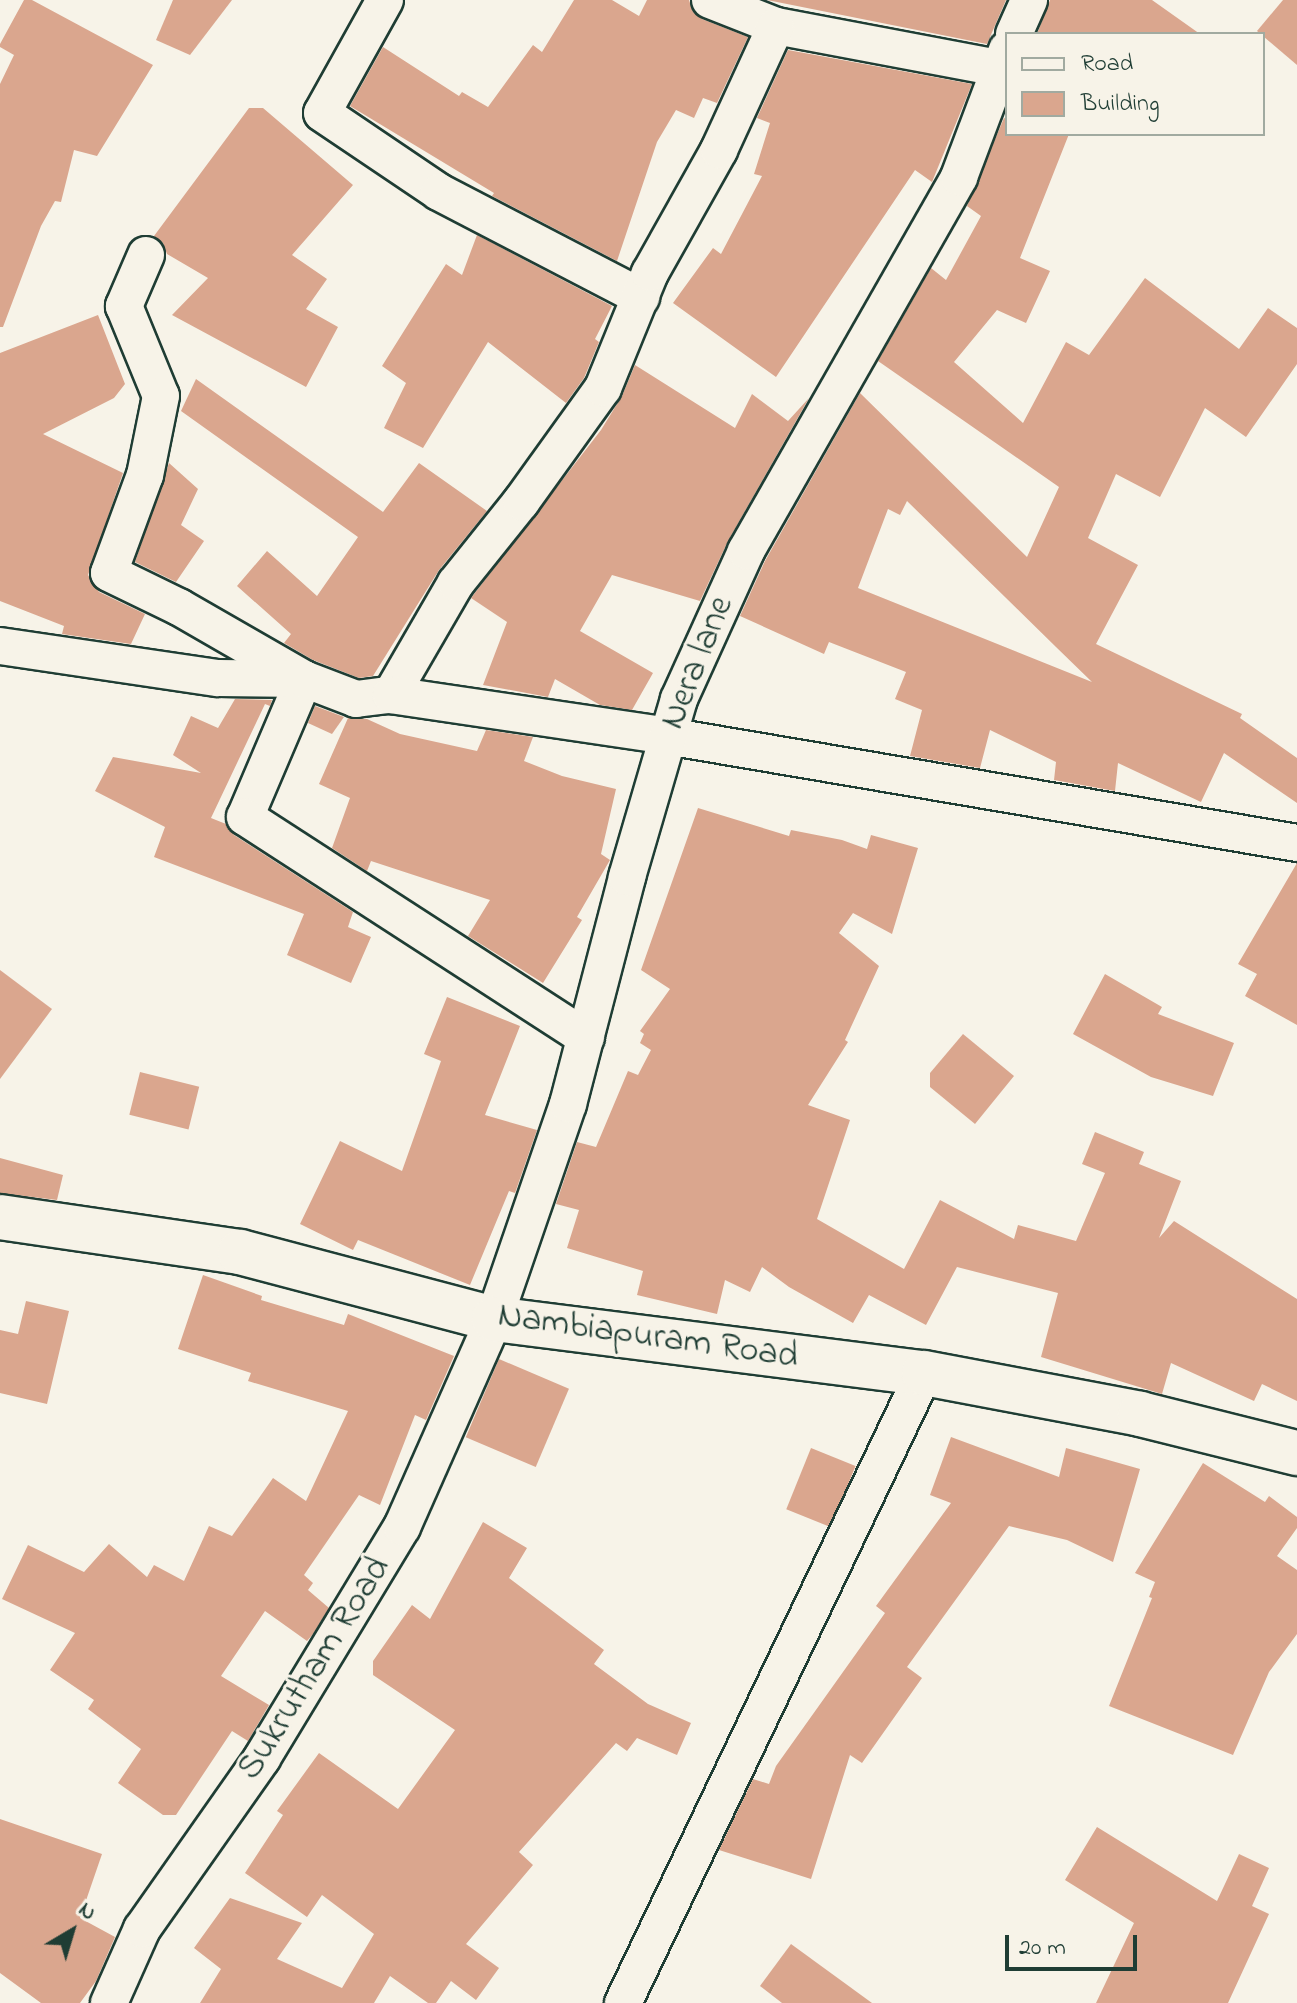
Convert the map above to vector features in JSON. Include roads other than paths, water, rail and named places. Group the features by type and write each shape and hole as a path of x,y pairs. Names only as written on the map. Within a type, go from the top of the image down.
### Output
{"street":[{"path":"385,0 322,113 439,192 641,297"},
{"path":"710,0 776,26 1003,59"},
{"path":"1015,32 1029,0"},
{"path":"391,695 456,583 521,502 603,388 650,273 719,150 776,26"},
{"name":"Nera lane","path":"494,1319 568,1104 679,699 746,551 959,177 1003,59"},
{"path":"146,255 124,306 161,396 145,475 109,573 179,607 304,679 356,699 391,695 667,736 1297,843"},
{"path":"0,646 218,678 304,679"},
{"path":"304,679 245,817 586,1038"},
{"name":"Nambiapuram Road","path":"0,1217 240,1252 494,1319 924,1373 1140,1414 1297,1453"},
{"name":"Sukrutham Road","path":"109,2003 142,1929 262,1758 402,1527 494,1319"},
{"path":"623,2003 924,1373"}]}
